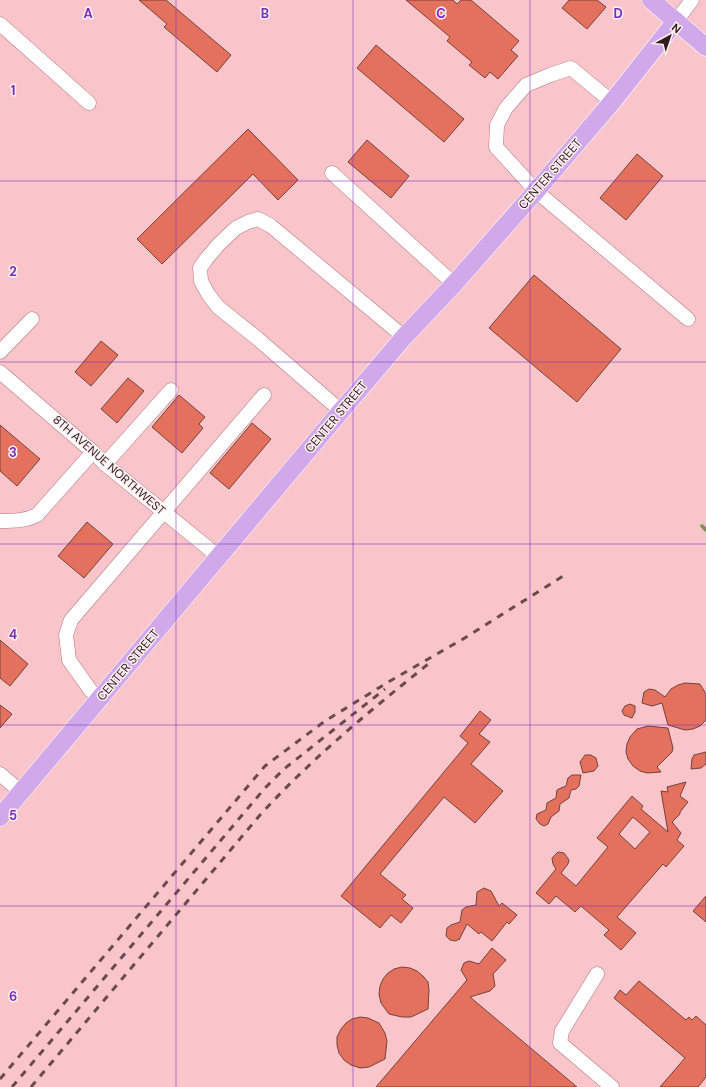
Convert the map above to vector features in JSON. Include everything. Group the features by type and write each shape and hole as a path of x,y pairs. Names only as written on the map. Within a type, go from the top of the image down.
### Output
{"main road":[{"path":"651,0 706,47"},
{"name":"CENTER STREET","path":"0,817 404,337 454,284 612,102 676,21"}],"street":[{"path":"676,21 692,0"},
{"path":"0,24 89,103"},
{"path":"612,102 571,68 550,75 526,85 506,108 496,124 496,147 536,191 688,319"},
{"path":"332,174 454,284"},
{"path":"341,411 258,339 218,307 208,294 201,281 200,268 207,258 236,228 258,219 271,226 404,337"},
{"path":"0,352 32,319"},
{"name":"8TH AVENUE NORTHWEST","path":"0,372 105,464 219,557"},
{"path":"105,464 171,390"},
{"path":"100,698 91,691 69,660 66,635 72,620 264,395"},
{"path":"0,521 28,520 37,515 93,452"},
{"path":"0,774 21,792"},
{"path":"597,974 562,1031 560,1043 612,1087"}],"building":[{"path":"139,0 166,0 231,55 217,72 164,27 167,24"},
{"path":"406,0 453,0 457,4 461,0 471,0 519,41 511,50 518,56 498,79 490,72 485,78 469,65 472,62 447,41 450,37"},
{"path":"569,0 597,0 606,7 587,29 562,8"},
{"path":"376,45 464,119 444,142 357,68"},
{"path":"248,129 298,180 278,200 253,174 162,264 137,239"},
{"path":"367,140 409,176 391,198 348,162"},
{"path":"637,154 663,176 626,220 600,198"},
{"path":"534,275 621,349 577,402 489,328"},
{"path":"101,341 118,355 91,386 75,372"},
{"path":"128,378 144,391 117,423 101,409"},
{"path":"179,395 205,417 199,424 203,428 182,453 152,427"},
{"path":"252,423 271,439 229,489 210,473"},
{"path":"0,425 40,459 17,486 0,471"},
{"path":"87,522 113,544 84,578 58,556"},
{"path":"0,640 28,664 10,686 0,678"},
{"path":"685,683 700,684 706,694 706,720 700,726 685,730 668,725 662,703 652,706 642,703 644,692 649,689 655,690 665,697 671,689"},
{"path":"630,704 635,706 635,712 632,718 624,715 622,711 625,706"},
{"path":"0,705 12,714 0,728"},
{"path":"480,711 491,720 479,734 490,742 471,764 503,791 475,823 444,797 380,874 406,895 402,899 413,908 401,923 391,915 380,928 341,896 468,743 460,736"},
{"path":"648,726 668,728 673,748 672,752 657,767 661,772 647,773 640,771 633,766 628,759 626,752 630,737 637,729"},
{"path":"706,752 706,764 701,768 691,769 694,755"},
{"path":"585,755 591,755 596,758 598,766 594,771 583,773 580,762"},
{"path":"572,775 581,775 579,786 576,789 571,790 569,798 560,804 559,811 551,817 548,824 544,826 540,824 536,819 537,814 546,810 547,803 556,798 557,790 566,786 568,778"},
{"path":"686,782 680,796 688,802 680,814 672,822 681,833 677,840 684,846 666,867 663,864 617,917 636,933 621,950 604,935 609,930 581,906 575,912 556,896 549,904 536,893 556,869 552,858 558,852 564,853 569,860 568,864 561,873 576,886 608,847 597,838 632,796 643,806 641,809 668,832 661,791 668,792 667,787","holes":["633,817 650,832 635,849 619,834"]},
{"path":"484,888 491,891 499,906 502,903 517,915 509,924 507,922 492,941 481,932 479,934 467,924 459,940 450,940 446,936 447,928 460,922 462,910 466,907 476,905 477,892"},
{"path":"706,896 706,922 693,911"},
{"path":"492,948 506,960 493,974 495,986 490,991 470,997 577,1087 376,1087 467,980 461,970 464,963 469,961 479,964"},
{"path":"402,967 417,971 428,982 428,1009 411,1017 402,1017 389,1014 381,1003 379,994 383,979 388,973 394,969"},
{"path":"639,981 686,1020 689,1017 692,1020 696,1016 706,1025 706,1077 698,1087 660,1087 685,1058 614,998 620,990 626,995"},
{"path":"360,1017 368,1018 379,1023 385,1033 387,1041 385,1059 369,1067 360,1068 351,1065 344,1060 339,1053 337,1037 346,1023 352,1019"}],"waterway":[{"path":"702,526 706,530"}],"railway":[{"path":"0,1079 265,766 325,721 463,639 568,573"},
{"path":"31,1087 260,815 321,754 432,661"},
{"path":"12,1087 265,788 284,769 385,689"}]}
